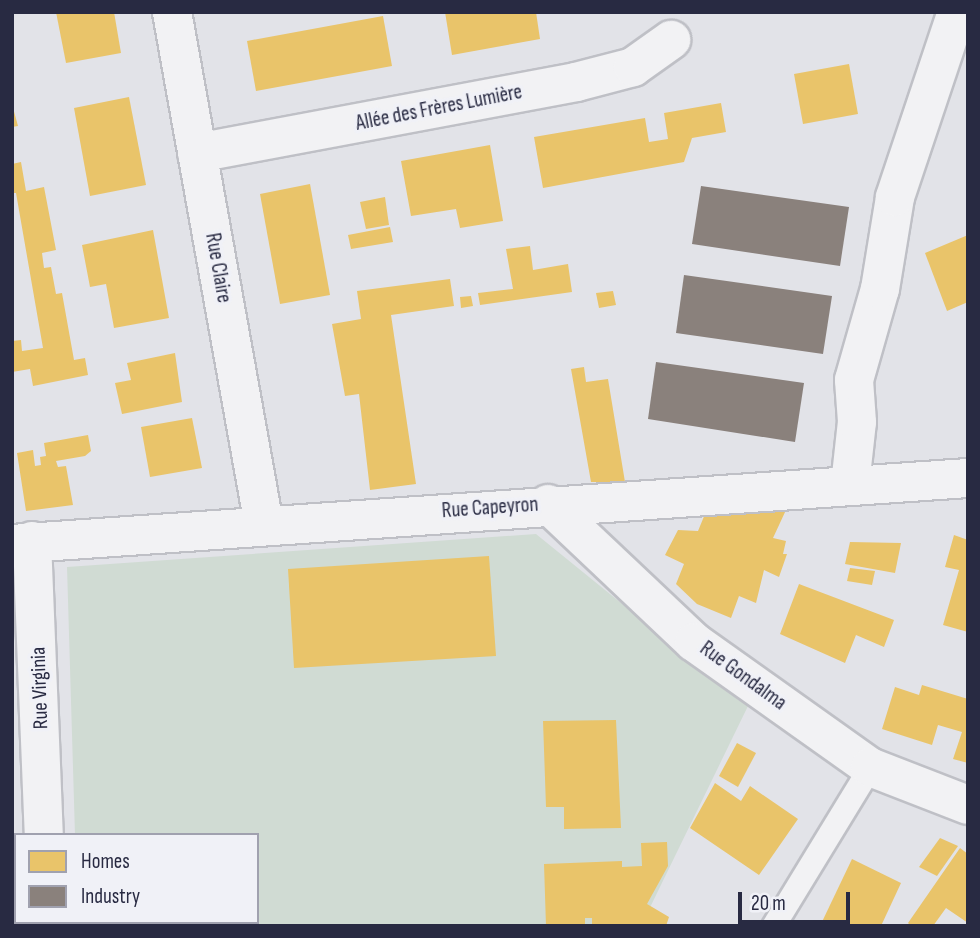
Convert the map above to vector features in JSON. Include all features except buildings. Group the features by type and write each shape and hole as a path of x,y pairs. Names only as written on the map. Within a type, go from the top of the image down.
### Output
{"street":[{"name":"Rue Claire","path":"172,12 264,525"},
{"path":"850,485 857,422 854,380 880,289 895,197 957,12"},
{"name":"Allée des Frères Lumière","path":"197,153 576,82 633,67 671,40"},
{"name":"Rue Capeyron","path":"22,543 548,504 968,478"},
{"name":"Rue Gondalma","path":"548,504 694,642 870,767 968,805"},
{"name":"Rue Virginia","path":"22,543 33,830"}],"lane":[{"path":"773,926 870,767"}],"shaded area":[{"path":"536,534 748,706 641,926 78,926 259,924 259,833 75,833 67,567"}]}
